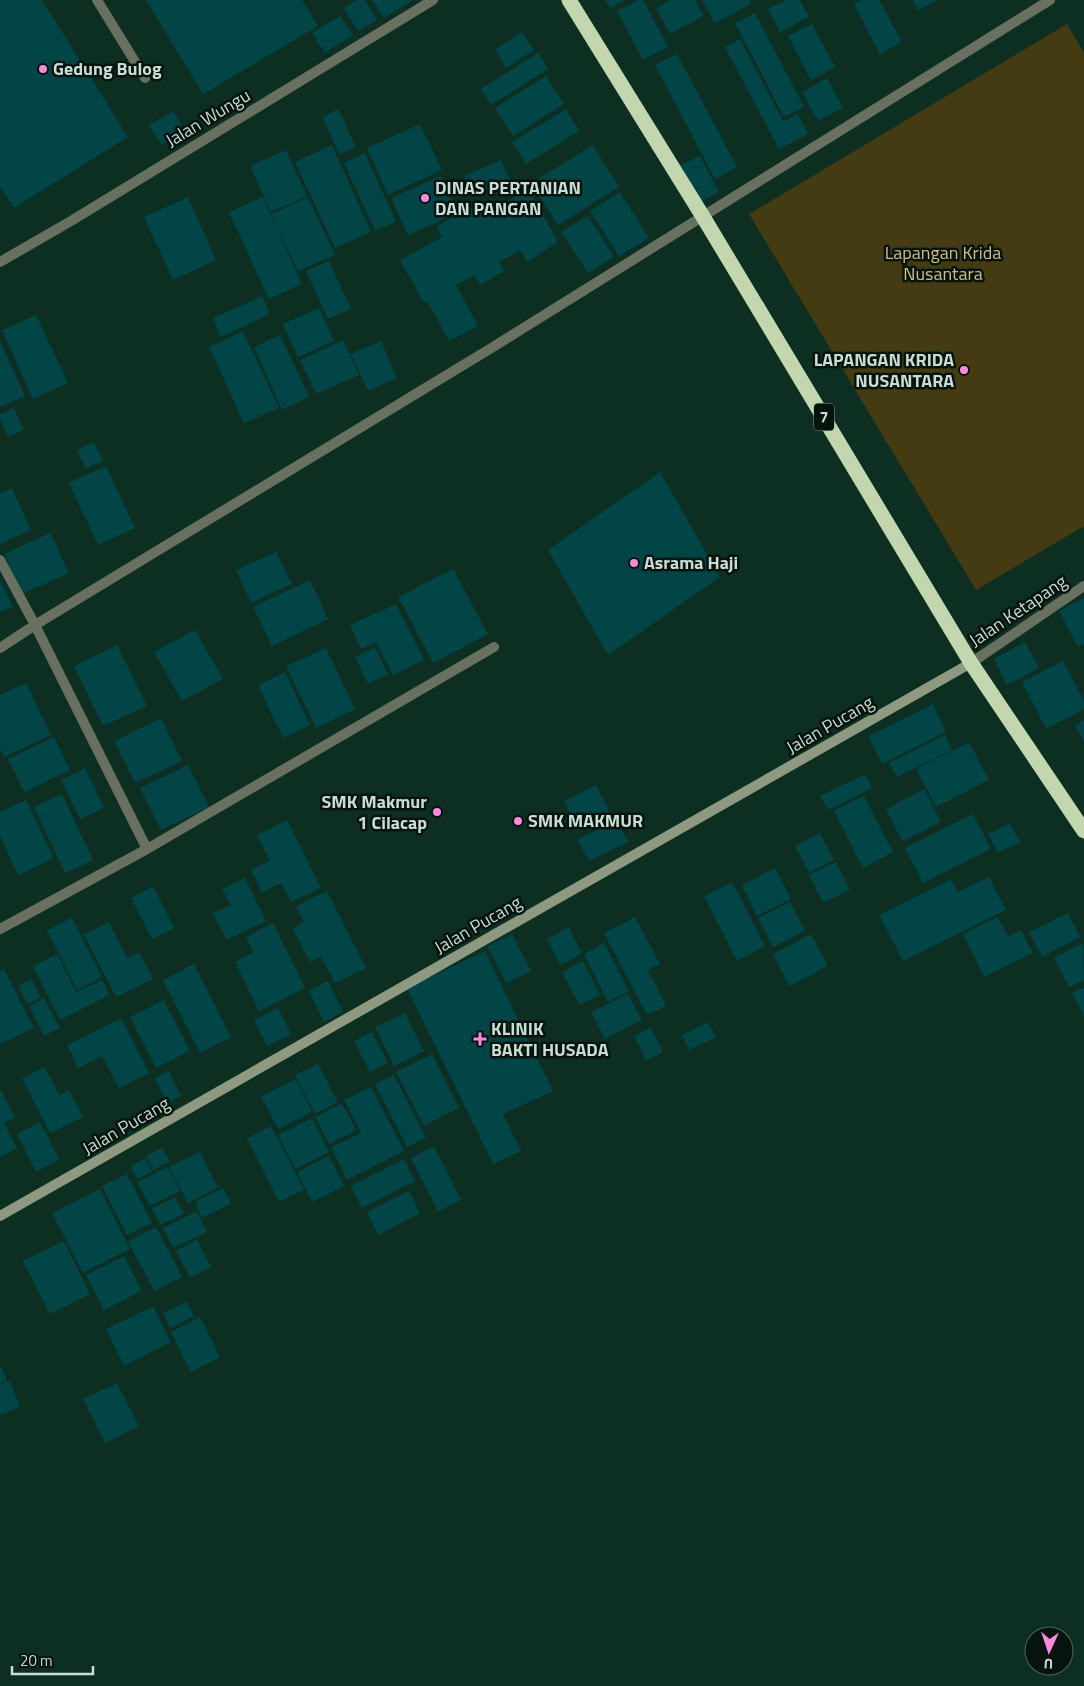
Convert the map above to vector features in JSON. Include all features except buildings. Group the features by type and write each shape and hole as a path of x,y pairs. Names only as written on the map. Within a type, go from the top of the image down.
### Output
{"highway":[{"name":"7","path":"569,0 702,215 971,663 1084,831"}],"street":[{"path":"97,0 145,78"},
{"name":"Jalan Wungu","path":"0,262 71,221 432,0"},
{"path":"0,648 493,347 702,215 1050,0"},
{"path":"0,560 35,625 147,849"},
{"name":"Jalan Ketapang","path":"971,663 1084,586"},
{"path":"0,930 147,849 494,647"},
{"name":"Jalan Pucang","path":"0,1216 971,663"}],"green space":[{"name":"LAPANGAN KRIDA NUSANTARA","path":"1067,24 1084,53 1084,526 976,590 749,214"}],"place":[{"name":"Gedung Bulog","path":"43,69"},
{"name":"DINAS PERTANIAN DAN PANGAN","path":"425,198"},
{"name":"LAPANGAN KRIDA NUSANTARA","path":"964,370"},
{"name":"Asrama Haji","path":"634,563"},
{"name":"SMK Makmur 1 Cilacap","path":"437,812"},
{"name":"SMK MAKMUR","path":"518,821"},
{"name":"KLINIK BAKTI HUSADA","path":"480,1039"}],"park label":[{"name":"Lapangan Krida Nusantara","path":"943,263"}]}
